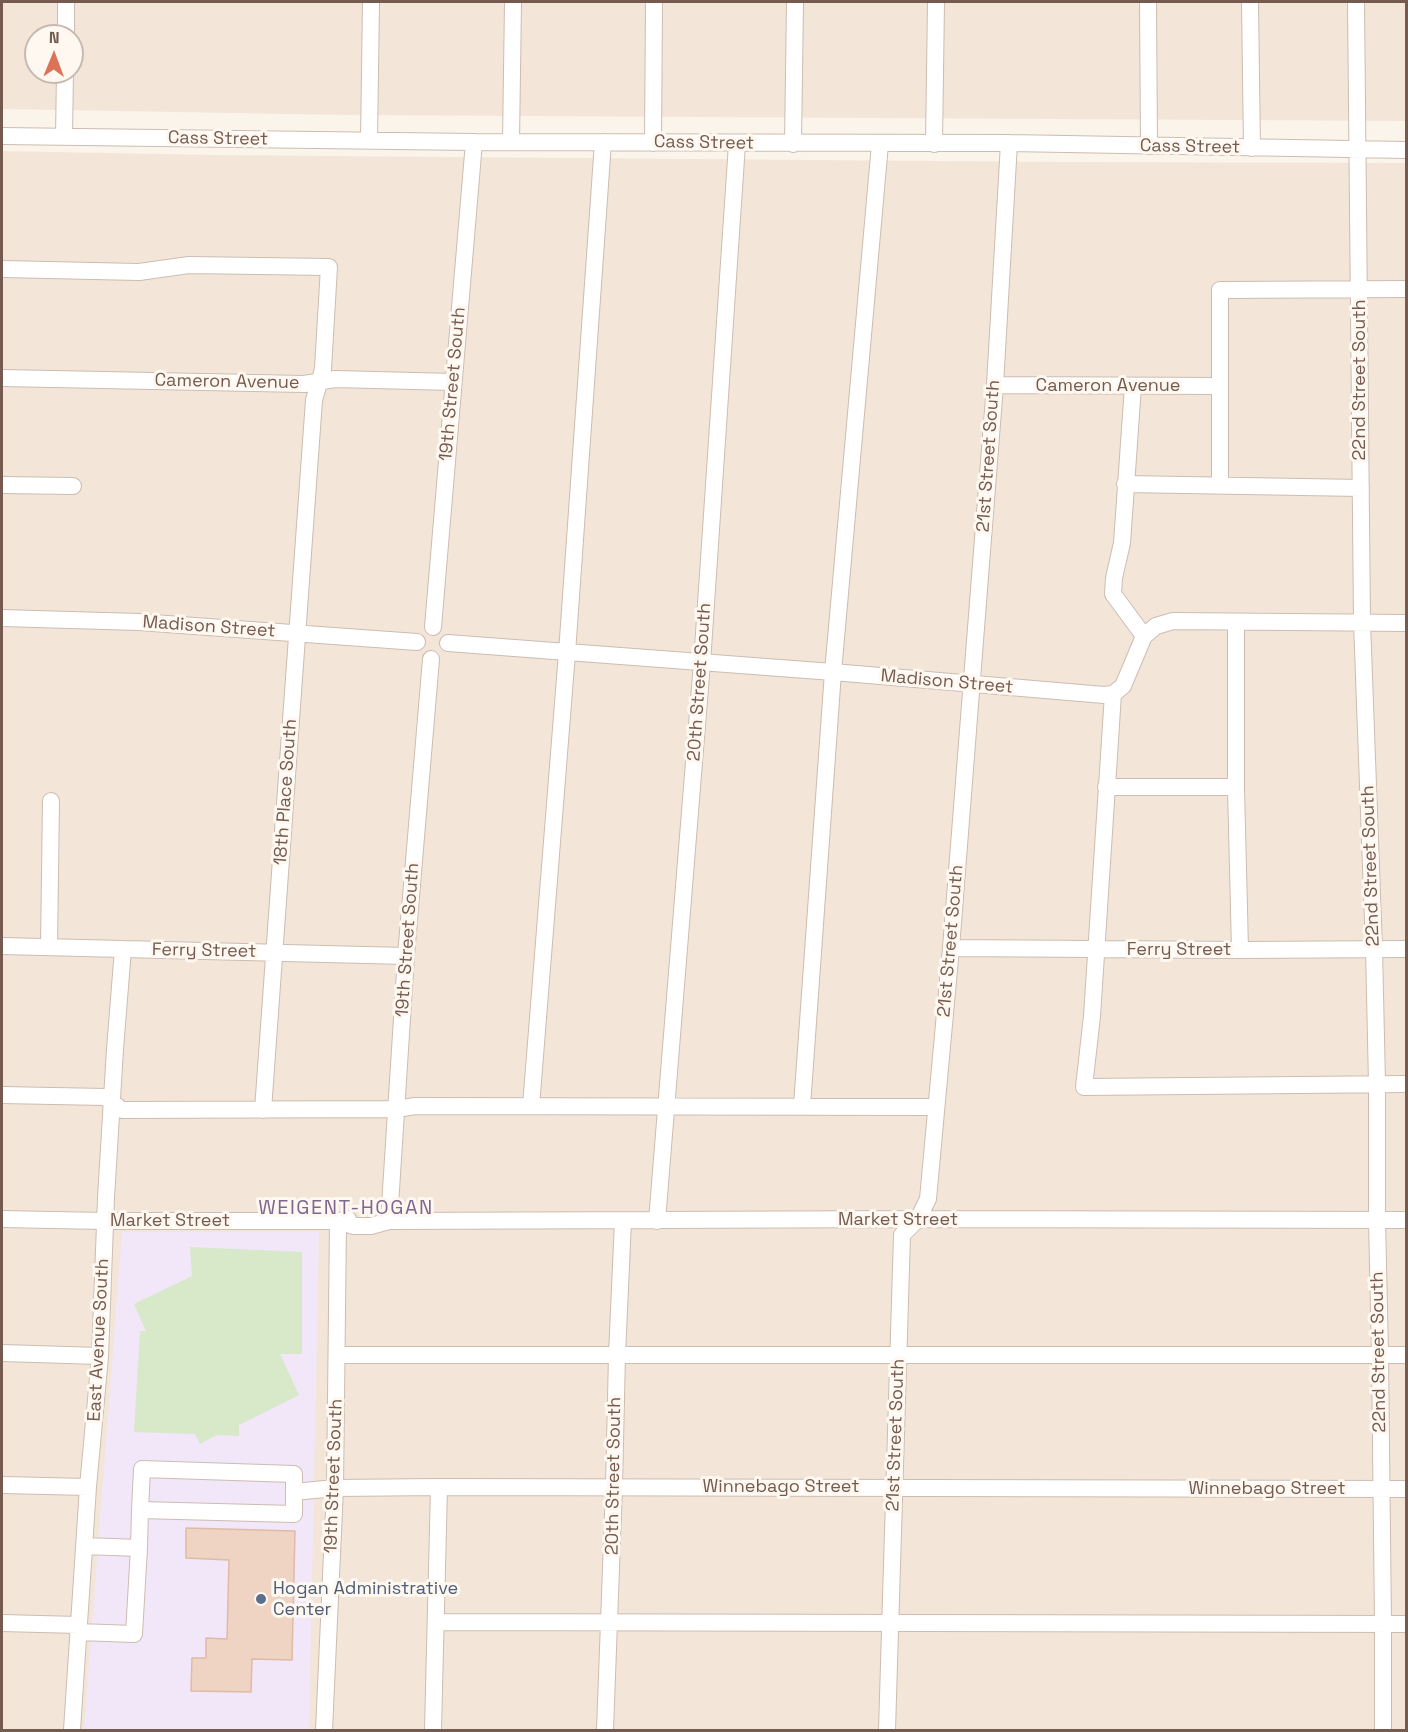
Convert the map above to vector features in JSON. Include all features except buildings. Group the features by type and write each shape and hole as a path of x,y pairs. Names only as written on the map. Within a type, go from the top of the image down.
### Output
{"street":[{"path":"66,2 66,24"},
{"path":"369,141 371,2"},
{"path":"511,142 513,2"},
{"path":"653,143 654,2"},
{"path":"793,144 795,2"},
{"path":"934,144 936,2"},
{"path":"1148,2 1149,146"},
{"path":"1250,2 1252,148"},
{"name":"22nd Street South","path":"1356,2 1362,622 1377,1083 1383,1731"},
{"path":"64,137 65,84"},
{"name":"Cass Street","path":"2,136 737,144 1009,143 1407,150"},
{"name":"19th Street South","path":"434,627 474,142"},
{"path":"531,1106 567,652 603,142"},
{"name":"21st Street South","path":"887,1731 902,1235 918,1220 928,1199 951,948 995,385 1009,143"},
{"name":"20th Street South","path":"657,1221 702,663 737,144"},
{"path":"802,1106 833,672 880,144"},
{"name":"18th Place South","path":"2,269 139,272 189,265 329,267 323,369 314,400 263,1110"},
{"path":"1220,485 1220,290 1407,290"},
{"name":"Cameron Avenue","path":"2,378 304,384 335,379 453,382"},
{"name":"Cameron Avenue","path":"995,385 1220,386"},
{"path":"1133,386 1122,543 1113,594 1144,636"},
{"path":"1125,484 1361,488"},
{"path":"2,485 73,486"},
{"name":"Madison Street","path":"2,618 139,622 417,642"},
{"path":"1407,623 1173,621 1156,626 1144,636 1124,686 1113,694 1092,1016 1084,1087 1407,1084"},
{"path":"1236,622 1236,787 1240,950"},
{"path":"434,627 442,630 448,638 448,643 445,653 431,659 422,655 417,642 424,629 434,627"},
{"name":"Madison Street","path":"448,643 1113,694"},
{"name":"19th Street South","path":"389,1221 406,956 431,659"},
{"path":"1106,787 1236,787"},
{"path":"48,947 51,801"},
{"name":"Ferry Street","path":"2,946 406,956"},
{"name":"Ferry Street","path":"951,948 1407,949"},
{"name":"East Avenue South","path":"72,1731 88,1486 100,1356 105,1221 123,949"},
{"path":"2,1095 105,1097 122,1110 397,1109 415,1106 936,1107"},
{"name":"Market Street","path":"2,1218 105,1221 338,1221 357,1216 375,1216 389,1221 1407,1220"},
{"name":"19th Street South","path":"324,1731 335,1488 338,1221"},
{"name":"20th Street South","path":"605,1731 623,1221"},
{"path":"2,1353 100,1356"},
{"path":"338,1355 1407,1354"},
{"path":"2,1623 134,1634 139,1548 140,1510 142,1469 294,1474 294,1514 140,1510"},
{"path":"2,1485 88,1486"},
{"path":"433,1731 439,1487"},
{"name":"Winnebago Street","path":"294,1492 335,1488 439,1487 1407,1489"},
{"path":"85,1546 139,1548"},
{"path":"437,1622 1407,1624"}],"shaded area":[{"path":"2,2 1406,2 1406,121 344,115 2,109"},
{"name":"WEIGENT-HOGAN","path":"2,151 214,155 1406,163 1406,1730 2,1730"},
{"path":"122,1232 319,1232 309,1730 84,1730"}],"green space":[{"path":"190,1247 302,1252 302,1354 280,1354 299,1395 239,1425 239,1436 217,1435 200,1444 195,1434 134,1432 140,1331 146,1331 134,1304 192,1276"}],"place":[{"name":"Hogan Administrative Center","path":"261,1599"}],"district":[{"name":"WEIGENT-HOGAN","path":"346,1209"}]}
